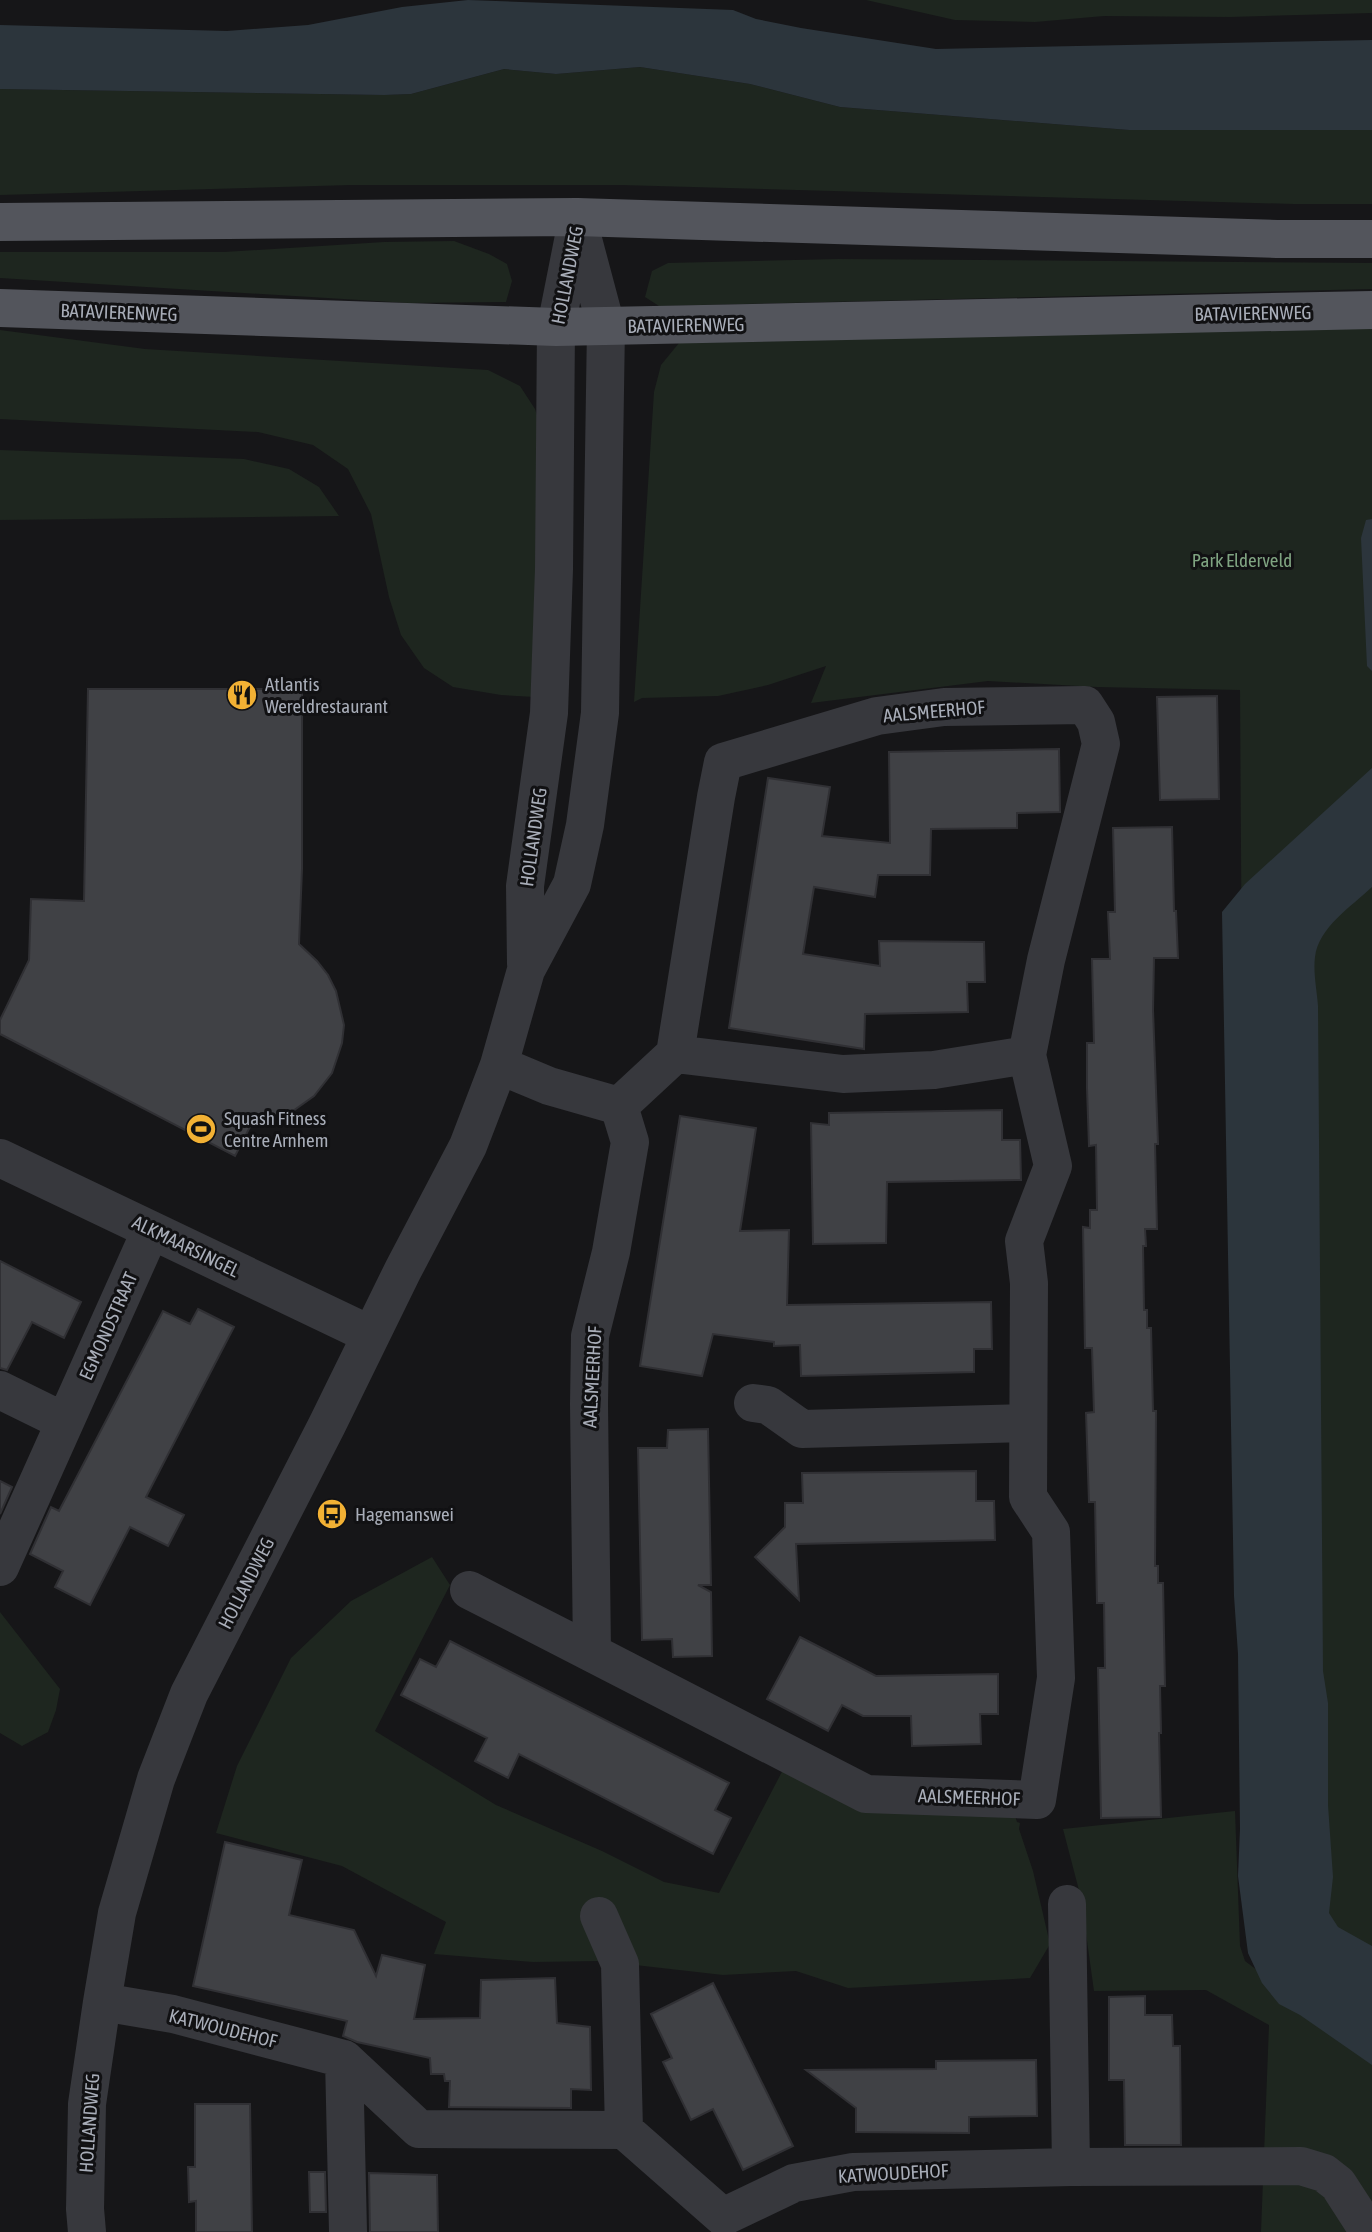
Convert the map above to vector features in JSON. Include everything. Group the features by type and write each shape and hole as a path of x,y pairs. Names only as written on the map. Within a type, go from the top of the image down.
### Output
{"main road":[{"path":"0,222 578,217 1277,239 1372,239"},
{"name":"BATAVIERENWEG","path":"0,308 556,327 1372,310"}],"street":[{"name":"HOLLANDWEG","path":"87,2232 85,2209 88,2104 102,2002 117,1913 156,1779 189,1694 468,1146 499,1065 526,970 572,884 585,825 600,713 606,326 578,217"},
{"name":"HOLLANDWEG","path":"526,970 525,886 549,713 554,569 556,327 578,217"},
{"name":"AALSMEERHOF","path":"469,1590 866,1794 1037,1800 1056,1678 1051,1532 1028,1497 1029,1283 1024,1241 1053,1166 1027,1055 1046,960 1101,744 1096,722 1086,705 944,706 877,716 723,762 675,1054"},
{"path":"499,1065 549,1086 619,1106 675,1054 843,1074 934,1070 1027,1055"},
{"name":"AALSMEERHOF","path":"592,1653 590,1336 611,1252 630,1142 619,1106"},
{"name":"ALKMAARSINGEL","path":"0,1158 371,1335"},
{"name":"EGMONDSTRAAT","path":"0,1567 151,1230"},
{"path":"0,1390 65,1422"},
{"path":"753,1403 768,1405 802,1429 1028,1423"},
{"path":"1067,1904 1072,2167"},
{"path":"599,1916 620,1964 624,2130"},
{"name":"KATWOUDEHOF","path":"102,2002 173,2014 344,2059 419,2129 624,2130 722,2225 794,2183 853,2172 1301,2165 1324,2173 1338,2183 1369,2232"},
{"path":"344,2059 348,2232"}],"green space":[{"path":"866,0 1372,0 1372,13 1230,17 1104,16 1035,22 955,20"},
{"path":"640,67 750,84 840,107 1129,130 1372,130 1372,204 621,185 351,185 0,195 0,89 384,95 411,94 504,69 556,74"},
{"path":"454,241 507,264 512,281 506,302 408,303 0,278 0,252 224,252 384,242"},
{"path":"838,259 1372,263 1372,289 659,306 645,297 652,271 668,263"},
{"name":"Park Elderveld","path":"1372,327 1372,2045 1248,1953 1240,690 1097,687 988,681 811,703 826,666 768,685 718,696 642,698 634,702 654,392 661,365 679,343"},
{"path":"0,330 145,349 488,370 520,386 535,409 543,433 535,697 501,695 453,687 424,668 401,635 389,597 371,514 348,469 313,445 258,432 0,419"},
{"path":"0,450 244,459 289,469 319,487 339,516 0,520"},
{"path":"432,1557 450,1585 375,1731 496,1805 602,1851 664,1882 719,1893 787,1762 1015,1816 1020,1823 1019,1829 1033,1871 1050,1944 1030,1978 848,1988 796,1971 723,1975 600,1961 533,1962 434,1954 446,1922 342,1866 216,1833 237,1766 291,1658 351,1601"},
{"path":"0,1612 60,1689 48,1732 22,1746 0,1733"},
{"path":"1235,1811 1240,1946 1245,1961 1372,2058 1372,2232 1261,2232 1269,2025 1206,1990 1094,1991 1081,1898 1063,1829"}],"shaded area":[{"path":"468,0 733,10 756,19 801,28 936,49 1372,40 1372,130 1129,130 840,107 750,84 640,67 556,74 504,69 411,94 384,95 0,89 0,25 227,31 308,25 402,7"},
{"path":"1372,519 1372,671 1367,666 1361,538 1366,520"},
{"path":"1372,768 1372,887 1337,918 1322,936 1317,946 1314,969 1318,1006 1323,1671 1328,1703 1328,1805 1333,1877 1329,1913 1338,1927 1372,1946 1372,2065 1300,2015 1279,2004 1262,1983 1248,1953 1238,1876 1238,1654 1234,1596 1222,912 1245,884"}],"building":[{"path":"88,689 302,689 302,869 299,944 317,961 336,991 344,1025 342,1043 332,1073 314,1096 290,1113 252,1123 235,1156 0,1034 0,1020 29,960 31,899 84,901"},
{"path":"1217,696 1219,799 1160,800 1157,697"},
{"path":"1059,749 1060,812 1017,813 1017,828 931,829 930,875 878,875 875,897 814,887 803,954 880,966 879,941 984,942 985,982 967,982 968,1012 865,1014 864,1049 729,1028 768,778 830,787 822,836 890,843 889,752"},
{"path":"1172,827 1178,958 1154,958 1157,1229 1145,1229 1146,1246 1143,1246 1144,1310 1147,1310 1147,1328 1151,1328 1153,1411 1156,1411 1155,1566 1158,1566 1158,1583 1163,1583 1165,1686 1160,1686 1161,1817 1101,1818 1098,1668 1105,1668 1104,1603 1097,1603 1095,1502 1089,1502 1086,1413 1094,1412 1092,1348 1085,1348 1083,1227 1090,1228 1090,1210 1097,1210 1096,1145 1089,1146 1087,1088 1087,1043 1094,1043 1092,959 1110,959 1108,912 1115,912 1113,828"},
{"path":"1002,1110 1002,1140 1020,1140 1021,1180 887,1182 886,1243 813,1244 811,1123 829,1125 829,1113"},
{"path":"680,1116 756,1128 740,1231 789,1230 787,1305 991,1302 992,1349 974,1349 974,1372 801,1376 800,1345 774,1346 774,1342 713,1334 702,1376 640,1366"},
{"path":"0,1261 81,1302 64,1338 32,1322 7,1370 0,1368"},
{"path":"198,1309 234,1327 146,1497 184,1515 168,1546 130,1527 90,1605 55,1587 63,1571 30,1554 51,1507 59,1511 163,1311 190,1324"},
{"path":"708,1429 711,1585 698,1585 711,1592 712,1656 673,1657 672,1639 642,1640 638,1448 667,1448 668,1430"},
{"path":"976,1471 976,1501 994,1501 995,1540 796,1544 799,1600 755,1557 785,1527 785,1503 803,1503 802,1473"},
{"path":"0,1481 12,1487 0,1514"},
{"path":"800,1637 876,1676 998,1674 998,1714 980,1714 981,1744 912,1746 911,1716 863,1716 842,1705 828,1731 767,1699"},
{"path":"450,1641 729,1783 715,1810 731,1818 713,1854 519,1754 508,1778 475,1761 487,1738 401,1695 420,1659 436,1667"},
{"path":"225,1842 302,1860 289,1915 354,1930 376,1976 382,1955 425,1965 414,2019 480,2018 481,1980 555,1978 557,2023 590,2027 591,2090 571,2089 571,2108 449,2107 450,2081 445,2081 444,2074 431,2074 430,2058 357,2042 343,2036 347,2021 193,1986"},
{"path":"713,1983 793,2146 743,2170 713,2109 691,2120 663,2062 672,2058 651,2014"},
{"path":"1145,1996 1145,2015 1172,2015 1173,2046 1180,2046 1181,2145 1125,2145 1124,2080 1109,2080 1109,1997"},
{"path":"1036,2060 1037,2116 969,2117 969,2133 856,2132 856,2108 806,2070 936,2069 936,2061"},
{"path":"195,2104 250,2104 252,2232 196,2232 196,2201 189,2202 188,2167 195,2167"},
{"path":"309,2172 325,2172 326,2212 310,2212"},
{"path":"369,2173 437,2175 438,2232 370,2232"}],"place":[{"name":"Atlantis Wereldrestaurant","path":"242,695"},
{"name":"Squash Fitness Centre Arnhem","path":"201,1129"},
{"name":"Hagemanswei","path":"332,1514"}]}
